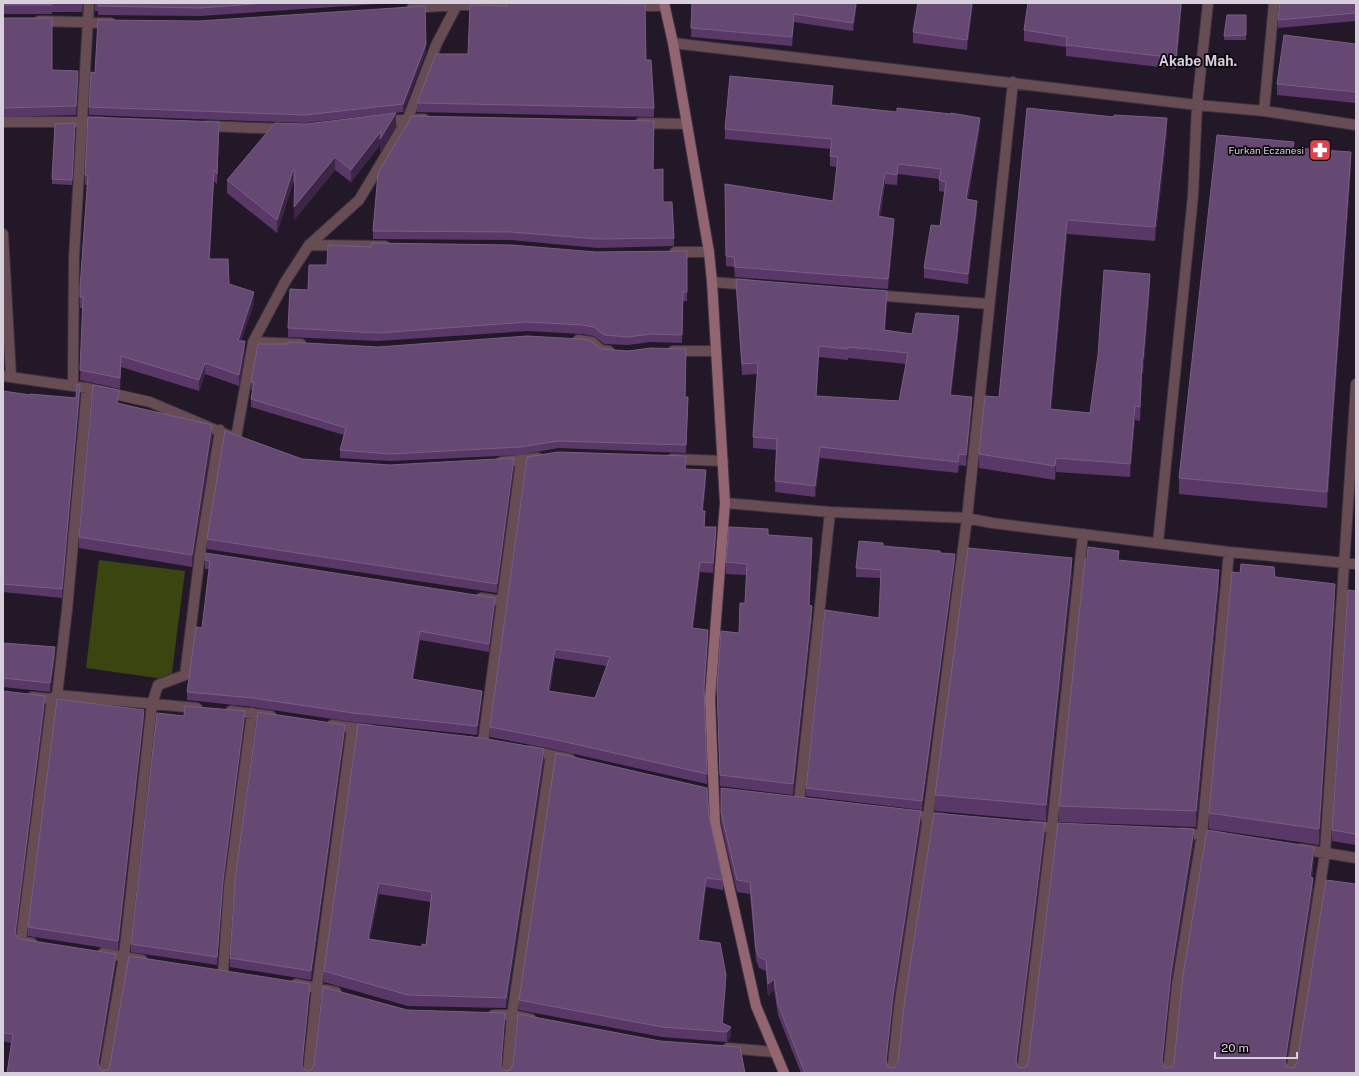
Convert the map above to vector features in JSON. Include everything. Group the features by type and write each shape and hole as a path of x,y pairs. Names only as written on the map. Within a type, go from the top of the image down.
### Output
{"street":[{"path":"73,386 74,258 89,3"},
{"path":"1158,542 1193,196 1197,105 1208,3"},
{"path":"1264,111 1274,3"},
{"path":"402,9 457,4 528,5"},
{"path":"3,234 7,376 88,388 150,402 220,430 240,440 253,342 285,282 309,245 359,200 408,118 437,43 457,4"},
{"path":"624,6 664,5 674,43 709,252 725,503 710,698 715,824 756,1006 784,1073"},
{"path":"26,21 120,23"},
{"path":"674,43 1197,105 1264,111 1356,125"},
{"path":"892,1073 899,1008 928,817 967,518 1013,82"},
{"path":"368,123 408,118 432,119"},
{"path":"3,122 114,122"},
{"path":"632,123 688,124"},
{"path":"194,126 297,130"},
{"path":"309,245 394,246"},
{"path":"664,253 709,252"},
{"path":"712,282 759,286"},
{"path":"862,294 989,304"},
{"path":"566,339 592,342 601,350 621,352"},
{"path":"253,342 308,345"},
{"path":"666,351 715,352"},
{"path":"1290,1073 1325,853 1356,384"},
{"path":"43,944 21,941 68,610 88,388"},
{"path":"104,1073 124,956 152,704 158,685 185,676 204,554 220,430"},
{"path":"490,462 551,456"},
{"path":"660,459 723,461"},
{"path":"482,743 503,601 521,460"},
{"path":"725,503 830,512 967,518 992,523 1158,542 1229,552 1268,554 1345,564 1356,564"},
{"path":"799,802 830,512"},
{"path":"1022,1073 1052,828 1084,534"},
{"path":"1168,1073 1177,985 1202,834 1229,552"},
{"path":"472,596 503,601"},
{"path":"24,696 55,697 205,709"},
{"path":"221,710 279,717"},
{"path":"223,973 228,888 252,713"},
{"path":"323,724 383,732"},
{"path":"308,1073 317,987 352,728"},
{"path":"520,749 582,762"},
{"path":"507,1073 512,1015 551,755"},
{"path":"897,813 959,820"},
{"path":"1021,825 1084,829"},
{"path":"1170,833 1202,834 1233,839"},
{"path":"1294,848 1356,858"},
{"path":"94,952 152,962"},
{"path":"286,982 317,987 347,995"},
{"path":"482,1014 512,1015 544,1021"},
{"path":"721,1048 774,1052"}],"green space":[{"path":"99,560 185,571 171,680 86,668"}],"building":[{"path":"3,3 52,3 52,5 3,5"},
{"path":"98,3 267,3 200,8 98,6"},
{"path":"507,3 645,4 646,60 651,60 654,108 417,103 436,54 468,54 470,5 507,6"},
{"path":"692,3 856,3 853,23 794,14 792,37 691,28"},
{"path":"918,3 972,3 967,40 913,32"},
{"path":"1028,3 1181,3 1176,58 1066,45 1067,37 1024,30"},
{"path":"1280,3 1356,3 1356,13 1278,20"},
{"path":"425,6 426,44 403,104 305,115 89,107 91,72 95,73 98,20 200,21"},
{"path":"1227,15 1246,15 1246,35 1224,36"},
{"path":"3,18 52,18 52,70 78,71 76,106 3,108"},
{"path":"1284,35 1356,44 1356,92 1277,84"},
{"path":"730,76 833,86 831,105 897,112 897,108 951,113 980,118 966,199 977,201 968,274 924,268 931,225 940,226 946,182 939,180 941,169 898,164 897,175 885,173 878,216 894,219 888,279 735,267 734,257 726,256 725,184 833,201 838,157 830,156 832,139 725,129"},
{"path":"1027,108 1114,117 1114,115 1167,118 1155,227 1067,220 1050,409 1090,413 1098,355 1104,270 1150,274 1142,359 1140,407 1135,406 1130,464 1056,458 1055,466 979,454 985,396 999,397"},
{"path":"396,113 380,139 381,131 351,170 335,157 294,207 295,171 293,170 277,220 227,180 275,123 306,124"},
{"path":"412,116 654,121 653,170 663,169 663,202 672,202 674,238 597,239 511,232 373,231 378,173"},
{"path":"88,117 219,122 217,174 214,170 209,259 228,259 229,284 254,292 238,341 245,341 239,375 205,363 199,380 121,356 120,378 80,370 83,297 80,297 80,288 88,175 85,175"},
{"path":"75,123 72,180 52,179 55,124"},
{"path":"1217,135 1294,142 1293,148 1351,152 1327,492 1179,478"},
{"path":"372,243 511,245 596,252 687,251 687,292 683,292 682,335 651,334 628,337 604,335 594,327 527,322 378,333 288,328 290,289 308,290 309,265 327,265 328,245 371,247"},
{"path":"736,279 887,291 884,330 912,334 916,313 959,316 950,395 972,397 966,455 959,454 958,462 820,447 815,486 775,481 777,439 753,437 758,363 742,364","holes":["819,346 848,349 848,347 908,353 899,401 816,396"]},
{"path":"527,336 589,340 601,349 628,351 651,348 686,349 685,397 688,397 686,445 558,441 520,447 390,454 340,450 346,428 251,399 254,383 251,382 258,344 288,344 288,342 378,347"},
{"path":"77,384 80,385 62,589 3,584 3,391 30,395 76,398"},
{"path":"93,385 119,390 117,403 212,425 192,555 79,537"},
{"path":"225,431 302,459 390,465 514,458 497,584 207,539"},
{"path":"558,452 686,456 685,469 706,470 702,511 705,511 704,527 716,527 713,563 700,562 692,628 708,630 704,688 707,774 552,739 490,727 527,457","holes":["555,649 610,657 595,698 548,691"]},
{"path":"729,527 768,529 768,535 812,538 809,605 812,606 793,784 720,775 717,687 721,631 739,633 740,603 745,603 747,564 726,562"},
{"path":"859,541 883,543 883,546 940,551 940,553 955,554 922,801 806,788 825,610 879,618 881,570 856,568"},
{"path":"1088,547 1119,551 1118,560 1219,570 1196,811 1059,806 1085,559 1087,559"},
{"path":"968,548 1072,558 1046,805 935,795"},
{"path":"206,553 495,598 489,644 420,631 412,679 482,691 477,726 353,713 253,698 187,692 196,627 202,628 210,561 205,560"},
{"path":"1241,564 1274,567 1275,577 1335,584 1319,829 1209,813 1232,572 1240,573"},
{"path":"1348,590 1356,591 1356,834 1332,830"},
{"path":"3,643 55,647 50,683 3,678"},
{"path":"3,691 45,696 15,934 20,939 116,954 98,1063 100,1069 103,1071 109,1069 110,1065 129,956 310,984 302,1064 302,1067 307,1071 311,1070 314,1065 323,987 407,1010 505,1013 501,1067 506,1071 510,1070 513,1065 518,1014 660,1041 740,1047 745,1073 7,1073 13,1034 3,1033"},
{"path":"57,699 144,710 118,941 28,927"},
{"path":"185,706 245,711 223,880 217,957 131,944 157,713 184,716"},
{"path":"258,712 345,725 311,971 230,958 235,880"},
{"path":"358,724 482,738 544,749 506,998 408,995 324,971","holes":["379,883 432,892 426,945 422,944 422,947 368,939"]},
{"path":"556,753 707,788 709,816 723,880 706,878 698,940 720,943 726,975 722,1023 731,1027 727,1032 662,1027 519,1000"},
{"path":"721,788 921,811 893,996 886,1061 888,1067 894,1068 898,1062 905,998 934,813 1045,823 1016,1061 1018,1067 1022,1068 1027,1066 1028,1063 1058,823 1194,829 1171,973 1162,1061 1164,1067 1168,1068 1173,1066 1174,1062 1183,975 1207,830 1314,847 1310,877 1313,878 1285,1061 1287,1067 1294,1068 1297,1063 1326,880 1356,884 1356,1073 805,1073 778,1004 774,979 768,984 766,960 759,957 756,949 750,882 737,880 721,812"}],"place":[{"name":"Furkan Eczanesi","path":"1320,150"}],"district":[{"name":"Akabe Mah.","path":"1198,61"}]}
